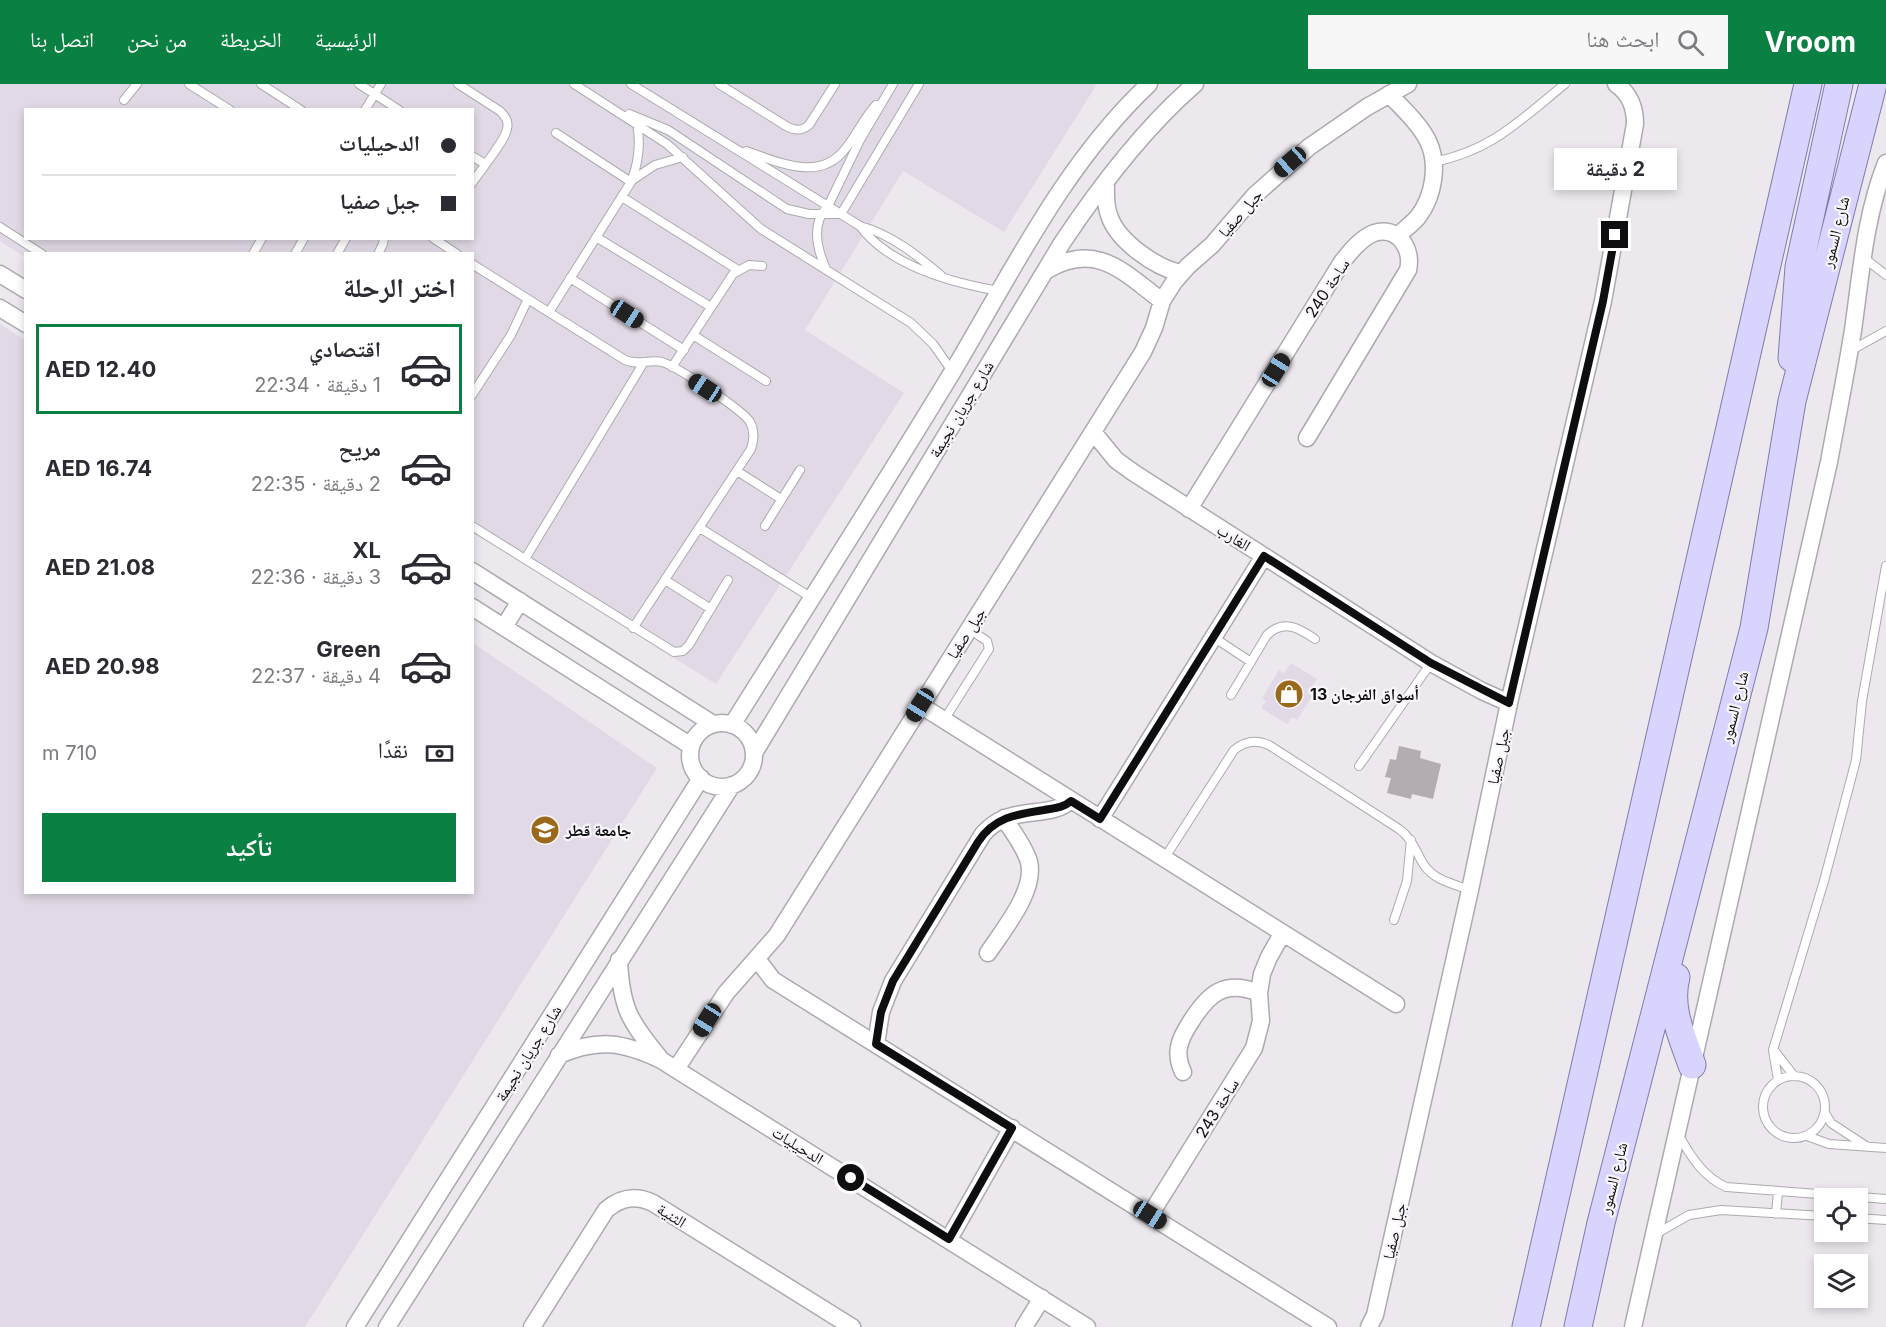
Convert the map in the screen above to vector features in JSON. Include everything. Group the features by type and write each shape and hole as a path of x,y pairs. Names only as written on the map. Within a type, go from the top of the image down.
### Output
{"main road":[{"path":"1526,1327 1808,84"},
{"path":"1792,401 1792,334 1799,267 1839,84"},
{"name":"شارع السمور","path":"1578,1327 1601,1223 1754,628 1792,401 1873,84"},
{"path":"1692,1065 1674,1009 1673,987 1707,847 1710,799"}],"street":[{"name":"شارع جريان نجيمة","path":"732,725 1076,168 1116,118 1149,84"},
{"name":"شارع جريان نجيمة","path":"754,753 1074,226 1106,182 1160,118 1195,84"},
{"name":"جبل صفيا","path":"676,1070 726,993 777,934 1092,434 1149,340 1162,301 1180,273 1212,245 1255,195 1290,162 1367,107 1408,84"},
{"name":"جبل صفيا","path":"1369,1327 1375,1315 1470,890 1509,703 1603,301 1635,124 1631,101 1616,84"},
{"path":"1307,438 1408,270 1410,255 1403,241 1397,236 1418,217 1433,182 1434,162 1428,142 1389,94"},
{"name":"شارع السمور","path":"1633,1327 1829,462 1850,351 1874,198 1886,163"},
{"path":"1106,182 1108,214 1114,228 1156,264 1180,273"},
{"name":"ساحة 240","path":"1189,508 1342,262 1354,248 1374,233 1382,232 1397,236"},
{"path":"1046,270 1070,259 1099,259 1116,267 1162,301"},
{"path":"0,274 24,289"},
{"path":"0,308 24,323"},
{"name":"الغارب","path":"1092,434 1125,467 1431,663 1509,703"},
{"path":"1100,819 1264,556"},
{"path":"474,572 713,724 732,725 747,736 754,753 750,769 746,776 732,785 715,786 701,778 692,763 691,746 699,733 713,724"},
{"path":"504,627 520,601"},
{"path":"474,608 691,746"},
{"path":"920,705 1396,1004"},
{"name":"شارع جريان نجيمة","path":"355,1327 701,778"},
{"name":"شارع جريان نجيمة","path":"387,1327 732,785"},
{"path":"876,1044 881,1012 893,981 983,834 1004,818 1059,807 1071,801"},
{"path":"988,953 1024,896 1030,880 1027,855 1004,818"},
{"name":"ساحة 243","path":"1150,1215 1254,1048 1261,1021 1260,993 1265,965 1282,934"},
{"path":"757,959 773,980 1328,1327"},
{"name":"الدحيليات","path":"619,960 622,995 627,1013 637,1031 661,1060"},
{"path":"1183,1072 1178,1056 1180,1040 1206,1000 1213,994 1231,987 1241,987 1260,993"},
{"name":"الدحيليات","path":"559,1055 584,1046 610,1043 636,1048 661,1060 1087,1327"},
{"path":"949,1239 1012,1128"},
{"name":"الثنية","path":"532,1327 606,1210 619,1201 636,1198 653,1203 852,1327"},
{"path":"1024,1327 1042,1298"}],"lane":[{"path":"124,100 137,84"},
{"path":"189,84 227,108"},
{"path":"261,84 298,108"},
{"path":"358,84 396,108"},
{"path":"366,108 381,84"},
{"path":"458,84 500,111 507,120 507,130 474,180"},
{"path":"574,84 637,123 683,157 746,217 777,240 919,330 940,352 952,371"},
{"path":"631,84 860,226 874,241 895,256 918,268 961,284 999,291"},
{"path":"719,84 795,130 809,125 835,84"},
{"path":"826,270 818,248 819,214 828,206 860,140 893,84"},
{"path":"841,214 919,84"},
{"path":"1434,162 1474,151 1492,142 1565,84"},
{"path":"732,147 790,166 811,168 821,166 839,156 866,117 887,94"},
{"path":"617,111 634,115 668,130 778,205 798,213 841,214"},
{"path":"632,182 639,153 637,123"},
{"path":"556,133 632,182"},
{"path":"474,157 485,164"},
{"path":"549,312 632,182 655,165 683,157"},
{"path":"622,197 738,270"},
{"path":"0,227 39,252"},
{"path":"596,237 711,307"},
{"path":"436,240 453,251"},
{"path":"1863,257 1886,275"},
{"path":"474,265 626,360 635,363 659,362 672,367 739,410 753,427 754,442 751,449 633,628"},
{"path":"672,367 738,270 749,265 762,266"},
{"path":"570,278 684,350"},
{"path":"474,392 514,329 528,299"},
{"path":"1850,351 1886,332"},
{"path":"693,335 766,381"},
{"path":"525,559 644,363"},
{"path":"765,526 800,470"},
{"path":"737,471 782,499"},
{"path":"474,527 670,651 678,652 689,645 728,580"},
{"path":"699,528 812,598"},
{"path":"1778,1080 1773,1050 1824,881 1856,760 1862,701 1886,566"},
{"path":"665,579 711,609"},
{"path":"1231,694 1267,635 1284,626 1297,627 1316,639"},
{"path":"944,720 988,649 987,641 969,629"},
{"path":"1213,637 1251,662"},
{"path":"1359,766 1431,663"},
{"path":"1164,860 1234,750 1240,745 1255,741 1269,745 1399,829 1411,839 1424,866 1431,874 1470,890"},
{"path":"1394,920 1407,881 1411,839"},
{"path":"1773,1050 1794,1076"},
{"path":"1869,1148 1832,1123 1825,1113 1823,1095 1811,1081 1794,1076 1778,1080 1765,1094 1763,1112 1772,1129 1788,1138 1807,1136 1829,1144 1869,1148 1886,1148"},
{"path":"1807,1136 1819,1127 1825,1113"},
{"path":"1677,1132 1692,1158 1715,1182 1733,1188 1886,1199"},
{"path":"1776,1214 1778,1192"},
{"path":"1653,1235 1689,1215 1721,1210 1814,1216"},
{"path":"1868,1219 1886,1220"}],"shaded area":[{"path":"0,84 1097,84 1004,232 903,171 805,330 904,393 716,684 474,534 474,252 24,252 24,256 0,241"},
{"name":"جامعة قطر","path":"0,324 24,340 24,894 474,894 474,644 657,768 305,1327 0,1327"},
{"name":"أسواق الفرجان 13","path":"1291,663 1317,679 1312,687 1316,690 1297,720 1292,717 1287,724 1261,708 1266,701 1262,698 1279,670 1284,673"}],"building":[{"path":"1399,746 1421,751 1420,758 1441,764 1433,799 1412,794 1411,799 1387,793 1391,778 1385,777 1390,759 1396,760"}],"place":[{"name":"أسواق الفرجان 13","path":"1289,694"},
{"name":"جامعة قطر","path":"545,830"}],"route":[{"path":"851,1178 949,1239 1012,1128 876,1044 886,996 901,967 983,834 996,822 1013,815 1059,807 1071,801 1100,819 1264,556 1431,663 1509,703 1603,301 1615,235"}]}
